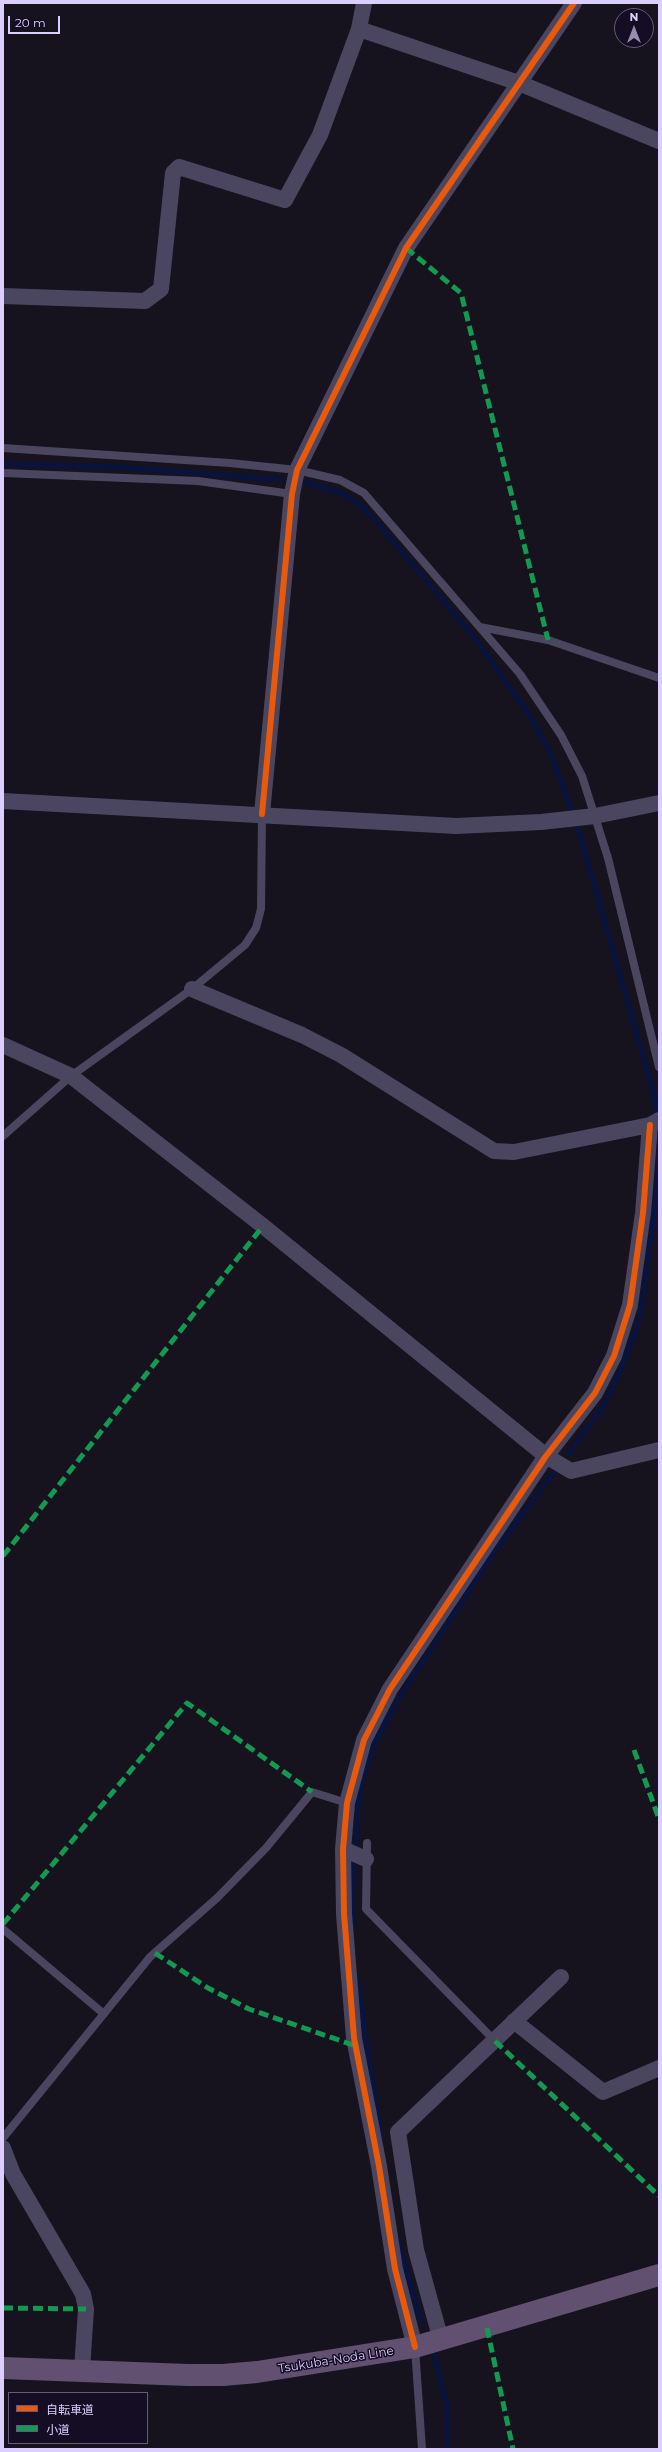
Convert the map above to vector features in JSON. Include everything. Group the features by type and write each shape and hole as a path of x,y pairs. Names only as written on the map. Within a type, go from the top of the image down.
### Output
{"main road":[{"name":"Tsukuba-Noda Line","path":"3,2368 223,2376 316,2364 415,2347 659,2276"}],"street":[{"path":"3,296 145,301 162,289 173,173 179,167 285,200 320,135 359,29 364,3"},
{"path":"262,814 292,494 297,470 406,248 574,3"},
{"path":"359,29 520,83 659,140"},
{"path":"3,801 262,814 456,826 541,822 594,816 659,803"},
{"path":"192,989 302,1035 341,1055 494,1151 514,1152 655,1123 630,1305 614,1356 595,1393 546,1456 390,1689 364,1740 348,1803 343,1849 344,1914 354,2038 379,2166 395,2269 415,2347"},
{"path":"3,1045 71,1076 263,1226 546,1456 571,1471 659,1450"},
{"path":"343,1849 366,1851"},
{"path":"441,2340 416,2250 398,2132 561,1977"},
{"path":"514,2022 603,2092 659,2068"},
{"path":"3,2148 13,2174 83,2294 86,2309 82,2370"}],"lane":[{"path":"3,448 169,458 297,470 340,480 364,493 520,674 561,736 582,776 608,858 659,1067"},
{"path":"3,473 198,481 292,494"},
{"path":"480,627 548,640 659,678"},
{"path":"3,1136 71,1076 192,989 245,944 256,928 261,909 262,814"},
{"path":"3,2138 150,1957 217,1898 266,1848 312,1792 348,1803"},
{"path":"366,1851 366,1909 495,2041"},
{"path":"3,1929 104,2014"},
{"path":"415,2347 422,2449"}],"waterway":[{"path":"3,464 117,467 282,480"},
{"path":"307,483 343,494 360,505 375,520 477,641 532,719 551,754 578,828 652,1087 657,1114"},
{"path":"568,1454 598,1414 612,1390 636,1330 643,1301 659,1171"},
{"path":"356,1844 358,1806 362,1779 376,1741 395,1705 493,1554 554,1472"},
{"path":"353,1926 354,1865"},
{"path":"357,1978 381,2138"},
{"path":"397,2237 421,2321"},
{"path":"433,2352 447,2405 447,2449"}],"marked path":[{"path":"406,248 461,293 548,640"},
{"path":"3,1556 263,1226"},
{"path":"3,1924 187,1703 312,1792"},
{"path":"634,1750 659,1819"},
{"path":"155,1953 208,1988 249,2009 356,2046"},
{"path":"495,2041 659,2196"},
{"path":"3,2308 86,2309"},
{"path":"487,2328 513,2449"}],"cycle path":[{"path":"262,814 292,494 297,470 406,248 574,3"},
{"path":"415,2347 395,2269 379,2166 354,2038 344,1914 343,1849 347,1803 364,1740 390,1689 546,1456 595,1393 614,1356 630,1305 643,1213 650,1125"}]}
